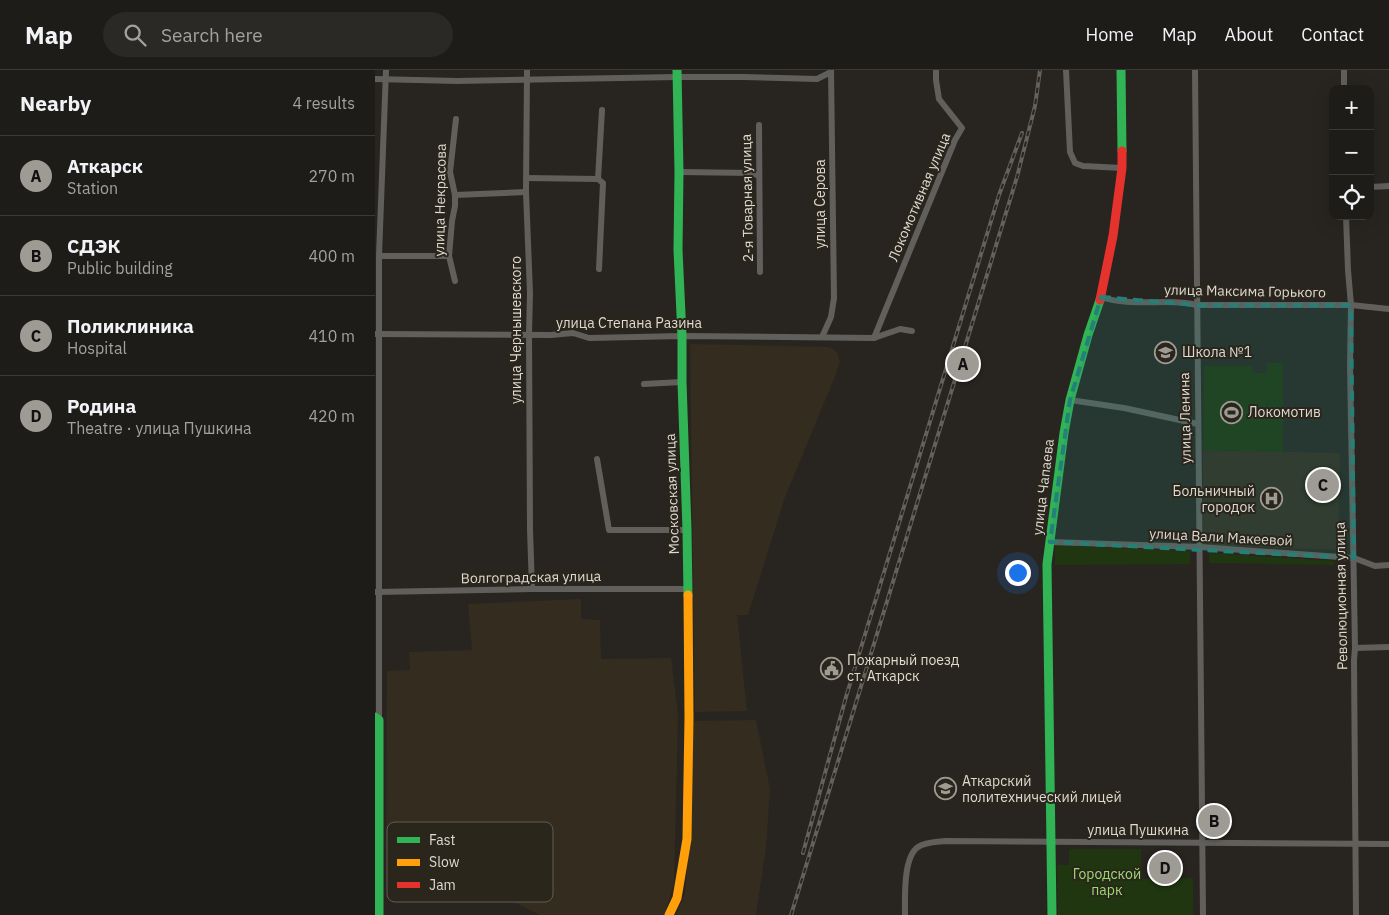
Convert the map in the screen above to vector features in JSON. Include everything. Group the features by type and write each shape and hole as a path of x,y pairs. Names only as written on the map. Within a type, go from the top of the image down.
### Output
{"street":[{"path":"379,915 376,535 377,334 386,70"},
{"name":"улица Чернышевского","path":"527,70 526,178 531,292 529,334 532,589"},
{"name":"Локомотивная улица","path":"874,338 961,128 939,99 936,70"},
{"path":"1066,70 1070,152 1075,163 1083,166 1121,168"},
{"name":"улица Чапаева","path":"1052,915 1048,701 1047,574 1049,542 1064,433 1088,335 1101,297 1113,236 1121,168 1121,70"},
{"name":"улица Ленина","path":"1195,70 1203,915"},
{"path":"1344,70 1344,85"},
{"path":"375,79 527,81 743,73 817,79 831,71"},
{"name":"улица Серова","path":"822,337 831,317 834,298 831,71"},
{"name":"Московская улица","path":"669,915 677,898 687,839 689,718 687,530 678,250 677,74"},
{"path":"598,179 602,110"},
{"name":"улица Некрасова","path":"455,281 449,256 455,206 455,195 450,172 456,119"},
{"name":"2-я Товарная улица","path":"759,125 760,272"},
{"path":"679,172 753,173 759,176"},
{"path":"526,178 598,179 603,183 599,269"},
{"path":"1374,187 1389,186"},
{"path":"455,195 527,192"},
{"name":"Революционная улица","path":"1346,220 1351,305 1356,915"},
{"path":"379,256 449,256"},
{"name":"улица Максима Горького","path":"1101,297 1111,300 1135,302 1188,302 1197,305 1351,305 1389,309"},
{"name":"улица Степана Разина","path":"377,334 529,334 551,336 573,333 589,338 682,336 874,338 900,330 913,331"},
{"path":"644,384 682,382"},
{"path":"1071,400 1124,408 1197,424"},
{"path":"597,459 609,530 687,530"},
{"name":"улица Вали Макеевой","path":"1049,542 1200,547 1354,558 1375,566 1389,565"},
{"name":"Волгоградская улица","path":"377,592 532,589 688,589"},
{"path":"1355,648 1389,647"},
{"name":"улица Пушкина","path":"905,915 908,860 918,847 932,842 1389,844"}],"highlighted area":[{"path":"1101,297 1197,305 1351,305 1354,558 1050,542 1070,400"}],"shaded area":[{"path":"690,344 827,347 837,353 840,361 785,497 748,615 737,615 747,711 695,712"},
{"name":"Больничный городок","path":"1203,450 1340,453 1338,550 1203,545"},
{"path":"581,599 581,619 600,620 601,659 671,658 678,715 674,884 664,915 540,915 514,902 553,902 553,822 387,822 386,843 387,671 410,670 409,652 472,650 468,604"},
{"path":"756,720 770,789 766,848 756,915 676,915 685,894 690,832 693,721"}],"green space":[{"name":"Локомотив","path":"1267,363 1283,363 1283,452 1203,450 1204,366 1252,366 1253,373 1267,373"},
{"path":"1055,545 1190,551 1190,564 1055,565"},
{"path":"1209,553 1335,561 1334,565 1209,563"},
{"name":"Городской парк","path":"1069,849 1141,849 1141,879 1193,878 1193,915 1058,915 1057,865 1069,865"}],"railway":[{"path":"791,915 1017,177 1035,106 1040,70"},
{"path":"803,853 846,697 999,195 1022,133"}],"traffic: fast":[{"path":"677,70 678,250 682,336 688,595"},
{"path":"1121,70 1122,151"},
{"path":"1052,915 1047,564 1070,400 1100,300"},
{"path":"375,717 379,720 379,915"}],"traffic: slow":[{"path":"669,915 677,898 687,839 689,718 688,595"}],"traffic: jam":[{"path":"1100,300 1113,236 1122,168 1122,151"}],"place":[{"name":"Школа №1","path":"1166,352"},
{"name":"Аткарск","path":"963,364"},
{"name":"Локомотив","path":"1232,412"},
{"name":"Поликлиника","path":"1323,485"},
{"name":"Больничный городок","path":"1271,499"},
{"name":"Пожарный поезд ст. Аткарск","path":"831,668"},
{"name":"Аткарский политехнический лицей","path":"946,789"},
{"name":"СДЭК","path":"1214,821"},
{"name":"Родина","path":"1165,868"}]}
